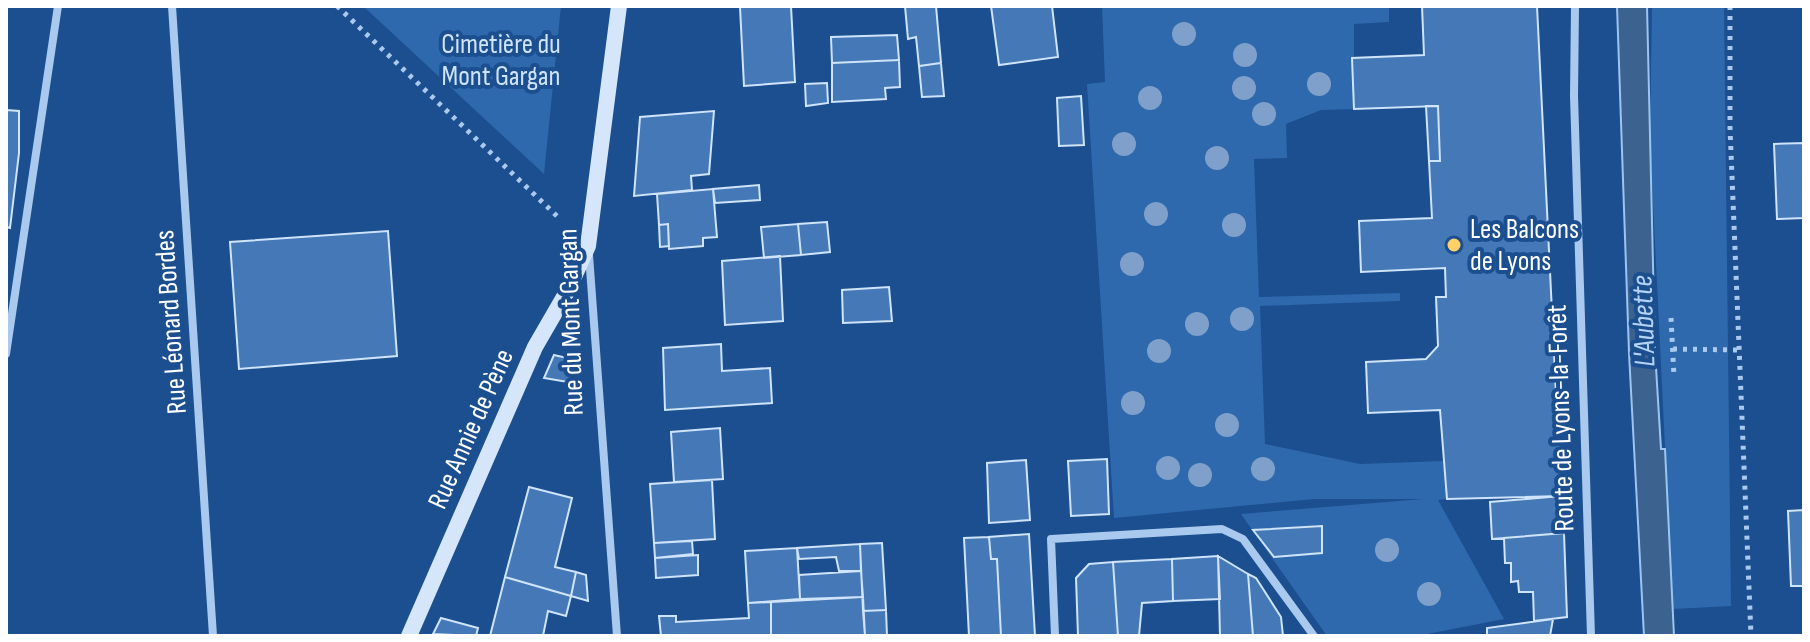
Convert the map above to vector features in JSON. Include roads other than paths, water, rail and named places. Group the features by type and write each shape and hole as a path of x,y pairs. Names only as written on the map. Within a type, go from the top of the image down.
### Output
{"street":[{"path":"6,354 58,6"},
{"name":"Rue Léonard Bordes","path":"172,6 213,636"},
{"name":"Rue du Mont Gargan","path":"617,636 588,246 619,6"},
{"name":"Route de Lyons-la-Forêt","path":"1575,6 1574,96 1591,636"},
{"name":"Rue Annie de Pène","path":"409,636 535,347 568,290 588,246"},
{"path":"1055,636 1051,539 1222,529 1243,539 1314,636"}],"water":[{"name":"L'Aubette","path":"1617,6 1647,6 1655,351 1661,449 1665,449 1674,636 1644,636 1629,353"}],"place":[{"name":"Les Balcons de Lyons","path":"1454,245"}],"park label":[{"name":"Cimetière du Mont Gargan","path":"501,60"}]}
